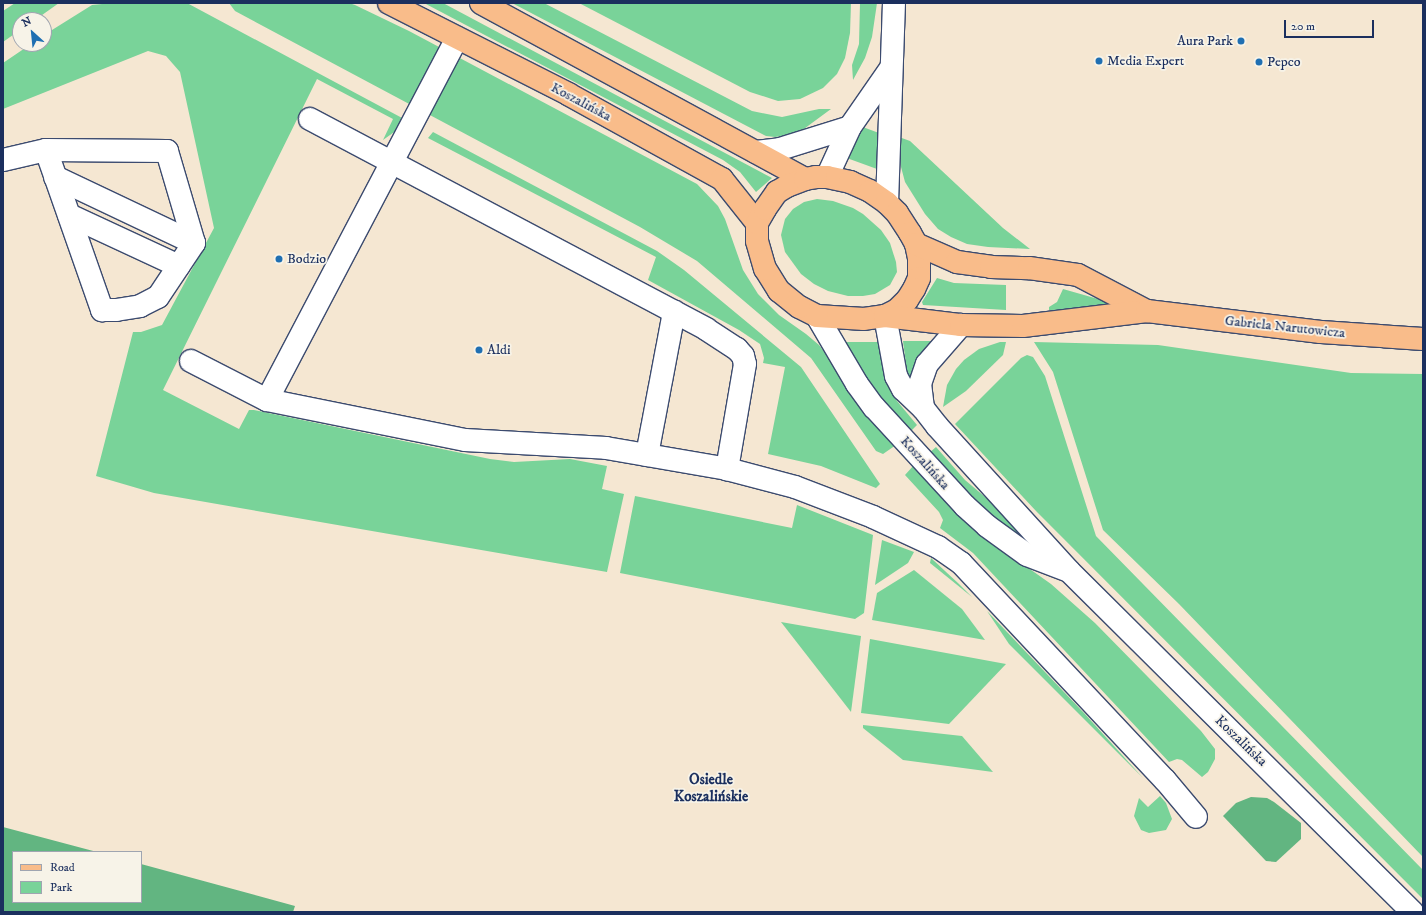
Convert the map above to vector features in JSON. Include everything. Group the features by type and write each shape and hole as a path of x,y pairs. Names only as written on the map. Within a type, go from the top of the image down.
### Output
{"main road":[{"name":"Koszalińska","path":"389,3 568,94 722,179 758,223"},
{"path":"481,3 805,179"},
{"path":"827,177 850,182 870,191 887,202 905,223 916,244 920,268 914,289 907,300 897,310 885,316 864,319 818,316 799,307 779,291 765,269 757,241 758,223 777,192 787,186 805,179 827,177"},
{"name":"Gabriela Narutowicza","path":"916,244 957,262 1036,269 1078,276 1147,311"},
{"name":"Gabriela Narutowicza","path":"885,316 961,325 1023,326 1147,311 1321,332 1423,339"}],"street":[{"path":"887,202 894,3"},
{"path":"267,400 457,38"},
{"path":"827,177 850,127 891,68"},
{"path":"310,119 674,312 737,349 743,356 745,364 727,469"},
{"path":"756,152 780,149 850,127"},
{"path":"3,160 46,150 167,151 194,243 158,297 140,306 116,310 102,310 46,150"},
{"path":"55,177 194,243"},
{"path":"69,215 179,266"},
{"path":"647,455 674,312"},
{"name":"Koszalińska","path":"818,316 857,384 874,407 965,506 987,526 1027,555 1069,571"},
{"name":"Koszalińska","path":"885,316 896,376 903,389 923,408 936,426 1069,571 1412,912"},
{"path":"923,408 920,384 927,364 961,325"},
{"path":"191,361 267,400 465,440 606,448 727,469 795,488 873,517 938,547 961,563 1165,780 1196,818"}],"green space":[{"path":"15,3 59,3 46,12 12,12 12,36 3,42 3,11"},
{"path":"112,3 187,3 404,119 397,130 383,140 393,119 317,79 163,390 239,429 249,410 254,410 490,459 514,462 570,459 607,466 602,489 624,494 607,572 154,493 96,476 133,332 141,332 162,325 214,228 180,72 166,56 148,51 3,109 3,63 19,52 52,52 52,30 92,5"},
{"path":"229,3 349,3 355,5 409,31 697,184 718,206 725,219 743,270 758,294 779,315 819,345 896,445 883,454 876,451 811,358 697,261 640,227 235,11"},
{"path":"424,3 443,3 772,178 756,192 740,172 723,160"},
{"path":"512,3 544,3 752,111 782,117 819,109 831,109 797,134 775,137 766,136"},
{"path":"579,3 851,3 850,33 845,58 837,74 823,88 800,99 778,101 750,92"},
{"path":"860,3 877,3 872,37 865,58 853,80 852,65 859,44"},
{"path":"860,126 879,133 877,169 844,157"},
{"path":"433,132 657,251 684,270 801,367 880,484 876,488 821,466 768,454 785,367 763,363 764,358 760,344 739,330 648,280 656,257 428,138"},
{"path":"899,137 910,141 1003,228 1030,249 988,247 967,244 938,229 925,214 905,182 901,167"},
{"path":"817,199 833,201 853,208 863,214 881,230 890,243 896,262 897,272 890,285 875,294 848,296 828,291 814,284 801,274 785,252 781,235 785,219 793,209 804,202"},
{"path":"937,278 954,283 1006,285 1006,310 923,305 922,302"},
{"path":"1063,289 1098,299 1105,302 1108,306 1102,309 1049,310 1049,307 1057,302"},
{"path":"903,341 934,341 916,379 908,380"},
{"path":"846,342 881,342 885,375 890,388 897,401 917,425 909,433 880,401 845,344"},
{"path":"1000,342 1006,342 1003,355 966,391 943,407 947,385 956,369 964,360 979,349"},
{"path":"1034,342 1158,345 1351,373 1423,374 1423,857 1179,604 1103,530 1053,372"},
{"path":"1027,355 1033,357 1045,376 1096,536 1423,870 1423,899 1036,511 955,424 1021,358"},
{"path":"936,447 965,480 1030,535 1043,551 1010,530 959,486 929,453"},
{"path":"914,465 989,540 1051,584 1095,623 1201,731 1215,749 1215,759 1208,772 1202,777 1182,760 1177,759 1169,762 973,553 940,528 943,520 939,512 905,475"},
{"path":"635,496 792,528 797,505 873,535 864,613 855,619 620,573"},
{"path":"882,540 914,552 908,563 875,585"},
{"path":"931,558 959,584 972,597 930,563"},
{"path":"914,570 962,609 985,640 872,620 877,593"},
{"path":"987,611 1084,713 1143,778 1009,644"},
{"path":"781,622 861,636 851,712"},
{"path":"870,639 1006,664 949,724 861,713"},
{"path":"863,725 962,736 993,772 903,760 863,728"},
{"path":"1160,796 1166,803 1172,819 1166,830 1149,833 1141,830 1134,816 1139,798 1148,807"},
{"path":"1251,797 1267,798 1301,823 1301,839 1276,862 1266,861 1223,816 1236,803"},
{"path":"3,827 93,851 12,851 12,903 142,903 142,864 295,906 293,912 3,912"}],"place":[{"name":"Aura Park","path":"1241,41"},
{"name":"Media Expert","path":"1099,61"},
{"name":"Pepco","path":"1259,62"},
{"name":"Bodzio","path":"279,259"},
{"name":"Aldi","path":"479,350"}],"district":[{"name":"Osiedle Koszalińskie","path":"711,788"}]}
